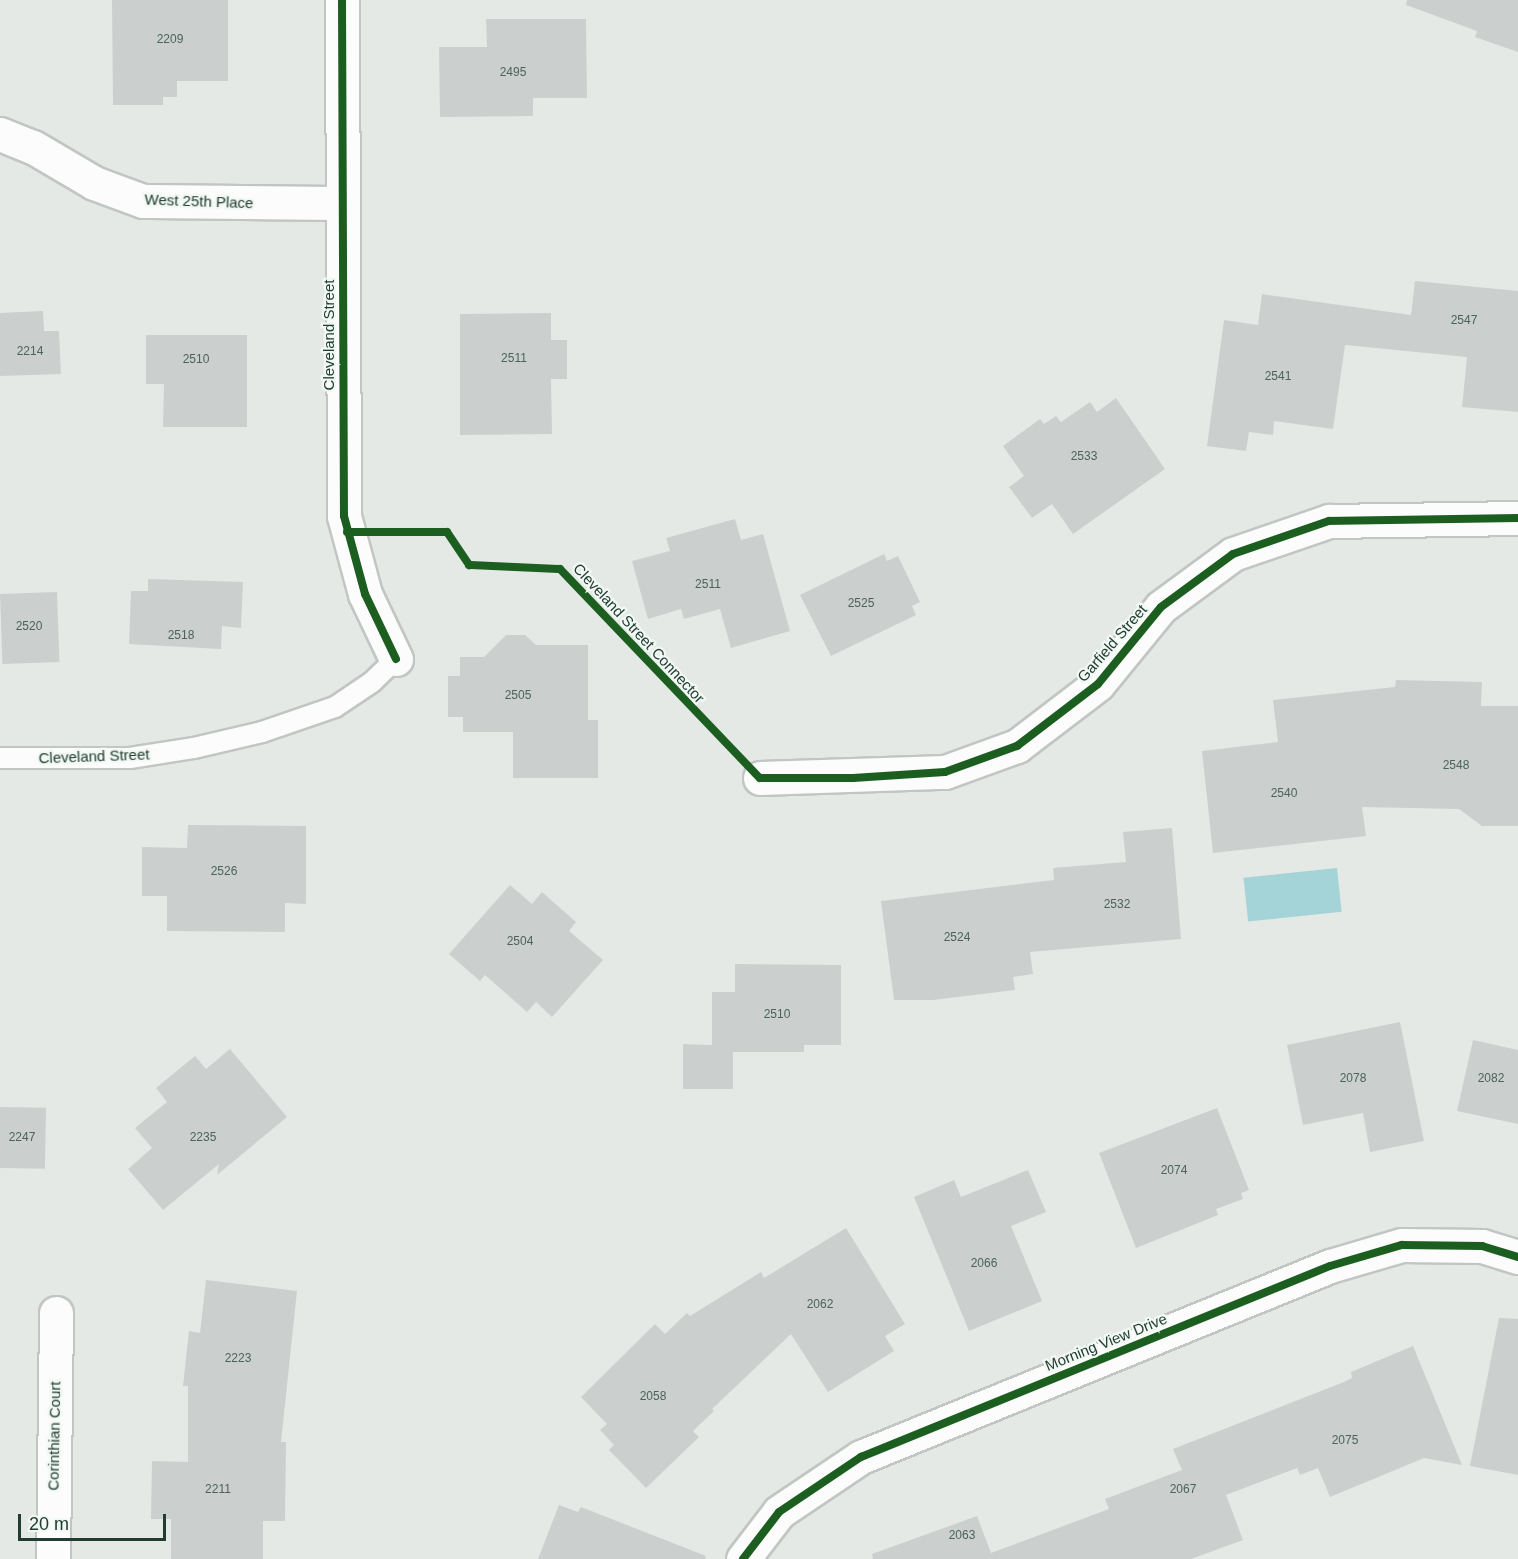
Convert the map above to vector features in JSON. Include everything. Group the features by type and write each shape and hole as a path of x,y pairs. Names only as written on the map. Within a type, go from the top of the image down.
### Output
{"street":[{"name":"Cleveland Street","path":"342,0 344,516 365,594 396,659"},
{"name":"West 25th Place","path":"0,134 33,147 94,183 143,201 341,203"},
{"name":"Garfield Street","path":"760,778 945,772 1017,746 1098,684 1161,607 1233,554 1329,521 1518,518"},
{"name":"Morning View Drive","path":"742,1559 779,1512 861,1457 1330,1266 1402,1245 1482,1246 1518,1257"},
{"name":"Corinthian Court","path":"53,1559 56,1313"}],"lane":[{"name":"Cleveland Street","path":"0,758 130,758 194,748 262,732 335,707 372,682 396,659"}],"water":[{"path":"1337,868 1342,912 1248,922 1244,878"}],"building":[{"path":"112,0 228,0 228,81 177,81 177,97 163,97 163,105 113,105"},
{"path":"1407,0 1518,0 1518,52 1475,37 1477,31 1406,5"},
{"path":"486,19 586,19 587,98 533,98 533,116 440,117 439,47 487,47"},
{"path":"1415,281 1518,291 1518,412 1462,407 1467,357 1345,345 1333,429 1274,421 1273,435 1249,432 1246,451 1207,446 1224,320 1258,325 1262,294 1411,315"},
{"path":"43,311 44,331 59,331 61,374 0,376 0,313"},
{"path":"551,313 551,340 567,340 567,379 551,379 552,434 460,435 460,314"},
{"path":"146,335 247,335 247,427 163,427 164,384 146,384"},
{"path":"1116,398 1165,469 1073,534 1052,504 1032,518 1009,487 1024,476 1003,446 1040,419 1044,424 1056,416 1061,422 1090,402 1097,412"},
{"path":"735,519 741,540 763,534 790,631 731,648 720,609 684,619 681,609 648,619 632,561 670,551 666,538"},
{"path":"884,554 887,561 898,556 920,602 912,606 916,615 831,656 800,595"},
{"path":"148,579 243,582 241,628 222,626 221,649 129,644 131,591 148,591"},
{"path":"57,592 59,662 2,664 0,594"},
{"path":"506,635 525,635 536,645 588,645 588,720 598,720 598,778 513,778 513,732 463,732 463,717 448,717 448,676 460,676 460,657 484,657"},
{"path":"1396,680 1482,682 1481,706 1518,706 1518,826 1482,826 1459,809 1362,807 1366,836 1213,853 1202,751 1278,742 1273,700 1395,687"},
{"path":"188,825 306,826 306,904 285,903 285,932 167,931 167,896 142,896 142,847 187,848"},
{"path":"1172,828 1181,939 1030,952 1033,974 1013,977 1015,990 933,1000 894,1000 881,901 1054,880 1053,868 1126,862 1123,832"},
{"path":"510,885 532,904 542,892 576,922 569,931 603,960 552,1017 536,1002 527,1012 485,975 480,981 449,954"},
{"path":"735,964 841,965 841,1045 804,1045 804,1052 733,1052 733,1089 683,1089 683,1044 712,1045 712,992 735,992"},
{"path":"1400,1022 1424,1141 1370,1152 1363,1113 1303,1125 1287,1045"},
{"path":"1473,1040 1518,1050 1518,1124 1457,1111"},
{"path":"230,1049 287,1117 217,1175 219,1164 163,1210 128,1169 152,1148 135,1128 167,1102 156,1088 195,1056 206,1069"},
{"path":"0,1107 46,1108 45,1169 0,1168"},
{"path":"1217,1108 1249,1190 1241,1193 1243,1199 1216,1209 1218,1215 1136,1248 1099,1153"},
{"path":"1028,1170 1046,1212 1011,1226 1042,1301 969,1331 914,1197 954,1180 961,1197"},
{"path":"846,1228 905,1324 885,1336 894,1351 828,1392 791,1334 712,1409 714,1411 693,1431 699,1437 646,1488 609,1450 614,1445 600,1430 607,1424 581,1397 655,1324 665,1334 687,1313 690,1316 761,1272 764,1278"},
{"path":"206,1280 297,1291 281,1442 286,1442 285,1521 263,1521 263,1559 171,1559 171,1519 151,1519 152,1461 188,1462 188,1386 183,1386 189,1331 200,1333"},
{"path":"1499,1318 1518,1319 1518,1475 1470,1466"},
{"path":"1413,1346 1462,1465 1424,1458 1330,1497 1318,1468 1300,1475 1297,1468 1226,1495 1243,1540 1191,1559 873,1559 872,1554 977,1516 991,1553 1109,1509 1105,1499 1182,1470 1173,1449 1344,1382 1352,1378 1351,1372"},
{"path":"559,1505 578,1512 581,1507 706,1556 705,1559 538,1559"}],"cycle path":[{"path":"342,0 344,516 365,594 396,659"},
{"name":"Cleveland Street Connector","path":"347,532 447,532 469,565 560,569 760,778 853,778 945,772 1017,746 1098,684 1161,607 1233,554 1329,521 1518,518"},
{"path":"743,1559 779,1512 861,1457 1330,1266 1402,1245 1482,1246 1518,1257"}]}
